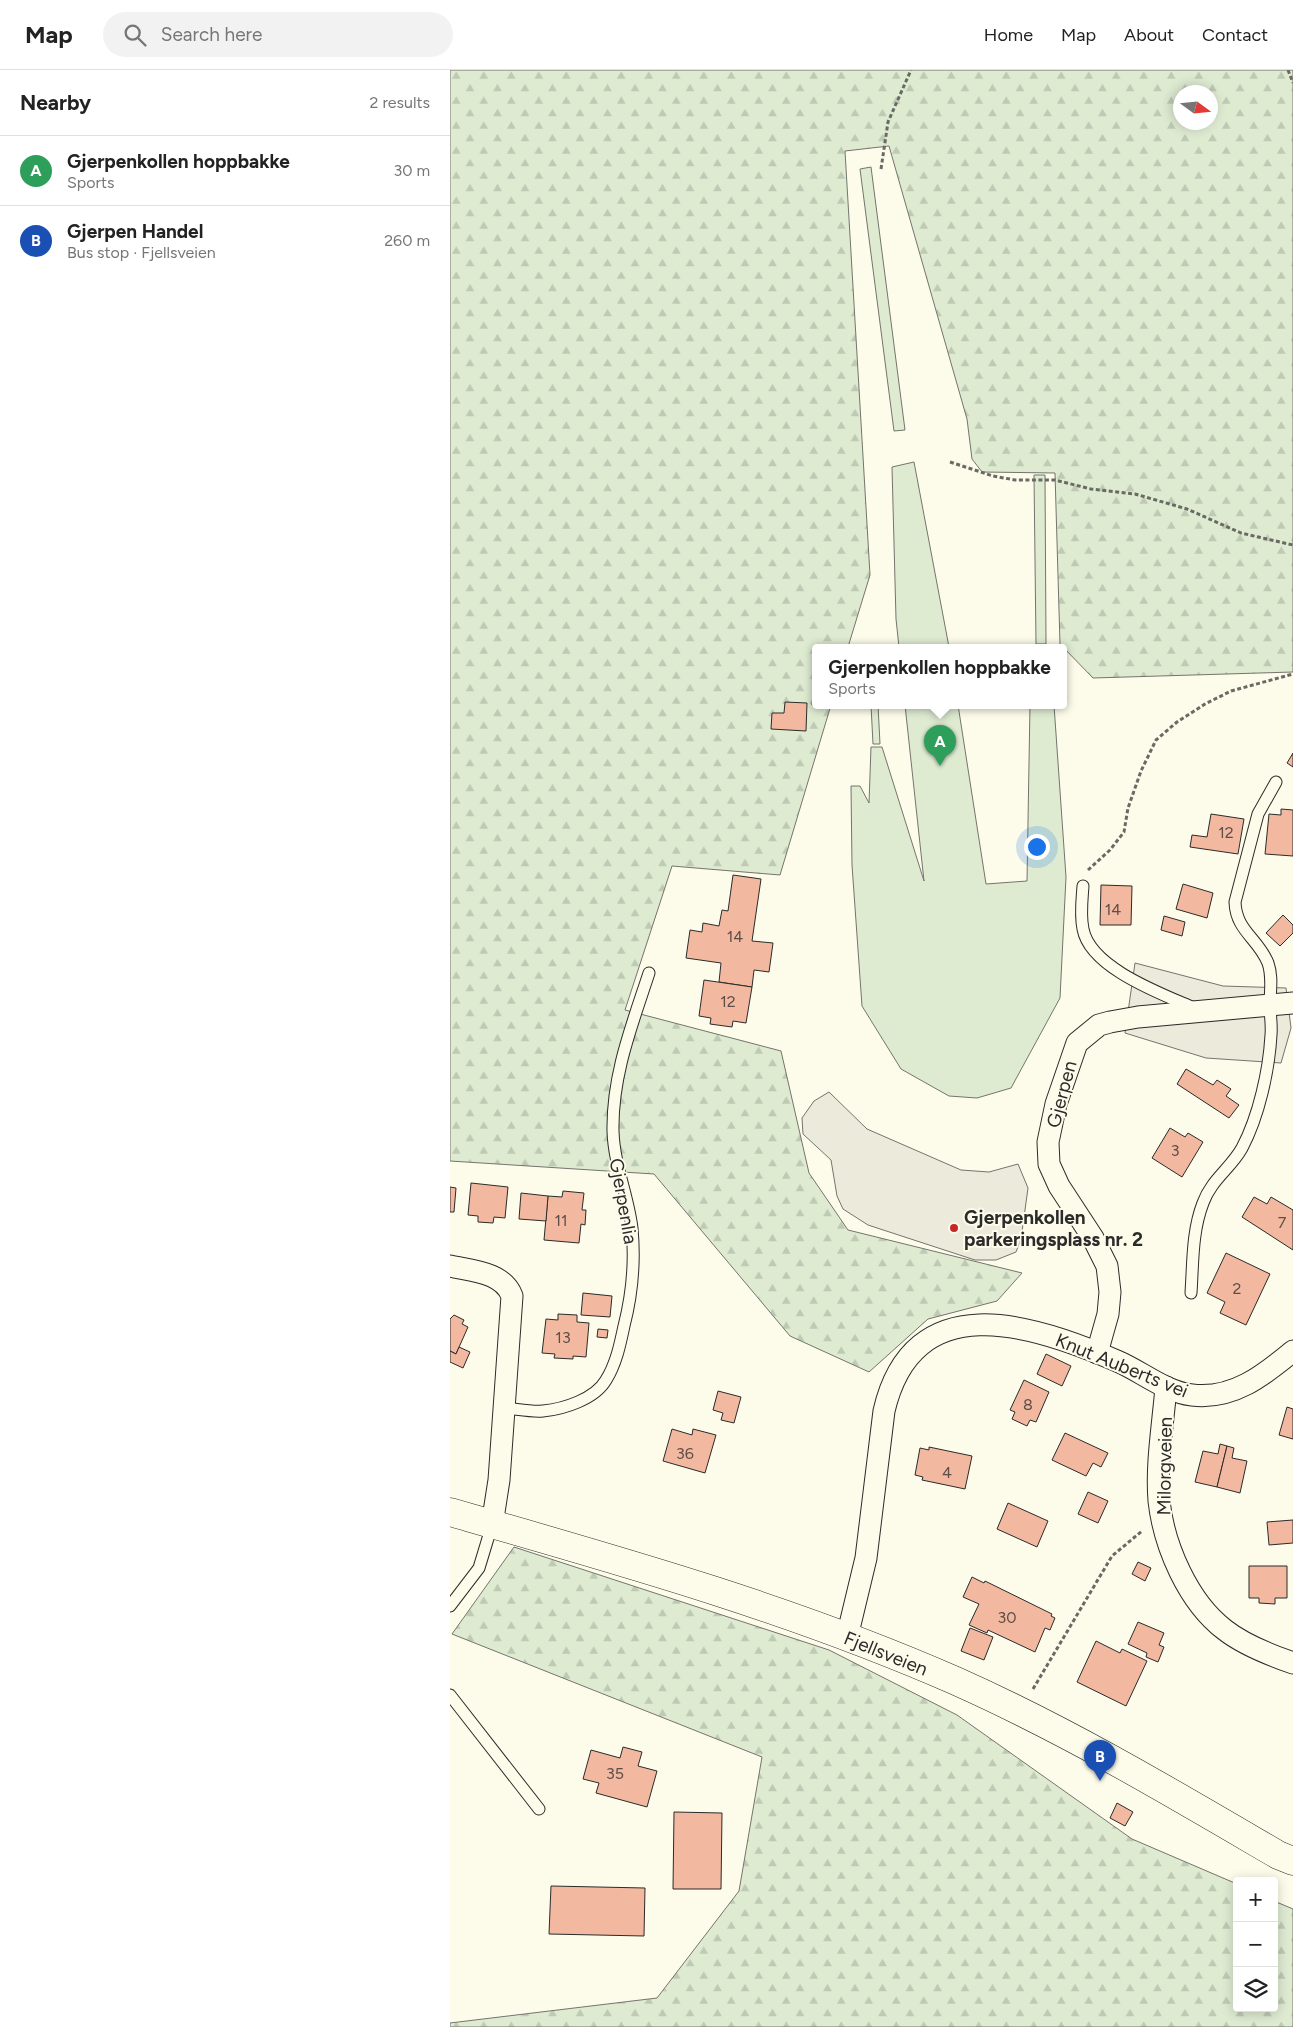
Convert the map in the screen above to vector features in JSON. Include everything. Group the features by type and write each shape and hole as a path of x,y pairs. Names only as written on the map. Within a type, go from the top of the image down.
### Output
{"main road":[{"name":"Fjellsveien","path":"450,1512 711,1589 847,1637 955,1681 1021,1712 1128,1767 1278,1855 1293,1861"}],"street":[{"name":"Gjerpen","path":"1097,1353 1108,1314 1110,1292 1107,1266 1093,1238 1059,1186 1049,1164 1048,1142 1056,1104 1076,1043 1099,1025 1138,1017 1293,1003"},
{"path":"450,1266 483,1272 498,1278 512,1296 512,1319 499,1480 492,1525"},
{"name":"Knut Auberts vei","path":"847,1637 866,1558 884,1411 889,1388 903,1361 919,1345 938,1333 955,1327 989,1325 1027,1329 1057,1337 1118,1361 1166,1387 1191,1395 1211,1396 1230,1392 1251,1383 1293,1351"},
{"name":"Milorgveien","path":"1166,1387 1159,1499 1162,1523 1168,1544 1205,1611 1225,1630 1250,1645 1293,1663"}],"lane":[{"path":"1191,1292 1196,1226 1203,1201 1215,1179 1242,1149 1266,1078 1271,1034 1270,1005 1272,981 1268,964 1259,945 1241,927 1236,915 1235,902 1258,814 1276,782"},
{"path":"1083,886 1082,928 1093,949 1129,980 1200,1011"},
{"name":"Gjerpenlia","path":"505,1408 543,1411 574,1404 592,1394 605,1382 614,1364 626,1316 634,1252 631,1226 615,1155 615,1092 622,1056 649,973"},
{"path":"450,1606 479,1568 492,1525"},
{"path":"450,1695 540,1809"}],"path":[{"path":"881,169 888,122 911,70"},
{"path":"1288,70 1293,83"},
{"path":"950,462 993,476 1016,480 1055,480 1091,489 1135,494 1187,509 1241,533 1293,545"},
{"path":"1083,886 1085,874 1110,850 1124,832 1128,808 1141,771 1156,740 1177,722 1204,704 1231,691 1293,674"},
{"path":"1021,1712 1112,1556 1146,1528 1162,1523"}],"green space":[{"path":"450,70 1293,70 1293,672 1093,678 1067,651 1067,644 1060,644 1055,473 982,472 972,459 967,419 889,146 845,151 870,575 849,644 812,644 812,709 830,709 780,875 672,866 625,1010 781,1051 809,1173 848,1230 1022,1273 997,1301 928,1319 869,1372 790,1336 654,1174 450,1161"},
{"path":"871,167 905,430 894,431 860,169"},
{"path":"914,462 948,644 899,644 896,619 892,467"},
{"path":"1034,475 1045,475 1046,644 1036,644"},
{"path":"871,709 878,709 880,744 873,744"},
{"path":"905,709 959,709 986,884 1027,881 1030,709 1054,709 1066,877 1060,998 1011,1088 977,1098 949,1096 901,1069 862,1006 852,865 851,786 860,786 869,803 871,747 882,747 924,881"},
{"path":"514,1547 829,1650 957,1715 1132,1839 1233,1882 1233,2012 1278,2012 1278,1903 1293,1909 1293,2027 450,2027 450,2023 657,1998 739,1891 762,1757 452,1634"}],"shaded area":[{"path":"1135,963 1223,986 1286,988 1291,1028 1281,1063 1206,1058 1125,1033"},
{"path":"829,1092 867,1129 961,1170 989,1172 1018,1164 1028,1188 1021,1239 1016,1252 996,1260 975,1260 868,1225 843,1209 837,1196 831,1160 803,1134 802,1118 814,1101"}],"building":[{"path":"785,702 807,703 806,731 771,729 772,713 784,713"},
{"path":"1293,753 1293,767 1287,763"},
{"path":"1281,809 1293,810 1293,856 1265,854 1269,814 1281,815"},
{"path":"1211,814 1244,819 1238,854 1190,847 1192,835 1207,837"},
{"path":"733,875 761,879 752,941 773,943 769,972 754,970 752,987 719,982 721,963 686,958 690,930 702,932 703,923 719,926 722,910 728,911"},
{"path":"1183,884 1213,893 1207,918 1176,909"},
{"path":"1101,885 1132,886 1131,925 1100,925"},
{"path":"1283,915 1293,925 1293,933 1280,946 1266,933"},
{"path":"1164,916 1185,922 1182,936 1161,930"},
{"path":"704,980 752,987 746,1023 733,1021 732,1027 710,1024 711,1018 699,1016"},
{"path":"1186,1069 1213,1085 1217,1080 1231,1089 1226,1096 1239,1105 1229,1118 1177,1084"},
{"path":"1170,1128 1185,1137 1188,1133 1203,1142 1182,1177 1152,1158"},
{"path":"471,1183 508,1187 505,1218 494,1217 493,1223 478,1222 478,1216 468,1215"},
{"path":"450,1187 456,1188 454,1212 450,1212"},
{"path":"563,1191 584,1193 582,1210 586,1210 585,1225 581,1224 579,1243 544,1240 548,1196 562,1197"},
{"path":"521,1193 548,1196 546,1221 519,1219"},
{"path":"1254,1197 1267,1204 1271,1197 1293,1210 1293,1250 1242,1217"},
{"path":"1226,1253 1270,1274 1246,1325 1220,1313 1225,1302 1207,1293"},
{"path":"583,1293 612,1296 610,1317 581,1315"},
{"path":"558,1314 577,1315 577,1322 589,1323 586,1357 573,1356 573,1359 554,1358 555,1354 542,1353 546,1319 558,1320"},
{"path":"454,1315 464,1320 462,1324 468,1327 456,1354 450,1351 450,1319"},
{"path":"598,1329 608,1330 607,1338 597,1337"},
{"path":"459,1347 470,1352 463,1368 450,1362 450,1351 456,1354"},
{"path":"1046,1354 1071,1366 1062,1386 1037,1374"},
{"path":"1024,1380 1049,1392 1036,1422 1030,1420 1027,1426 1012,1419 1015,1412 1010,1410"},
{"path":"718,1391 741,1397 734,1423 721,1420 723,1413 713,1410"},
{"path":"1287,1407 1293,1409 1293,1439 1279,1435"},
{"path":"672,1429 692,1435 693,1429 716,1435 705,1473 663,1461"},
{"path":"1065,1433 1108,1453 1101,1467 1093,1463 1086,1476 1052,1460"},
{"path":"1220,1444 1227,1446 1217,1487 1195,1482 1203,1451 1218,1454"},
{"path":"1227,1446 1234,1448 1232,1458 1247,1461 1240,1493 1217,1487"},
{"path":"929,1447 972,1456 965,1489 922,1480 923,1477 915,1475 920,1448 929,1450"},
{"path":"1088,1492 1108,1501 1098,1523 1078,1514"},
{"path":"1008,1503 1048,1521 1037,1547 997,1529"},
{"path":"1293,1520 1293,1543 1269,1545 1267,1522"},
{"path":"1138,1562 1151,1568 1145,1581 1132,1574"},
{"path":"1249,1566 1287,1566 1287,1598 1275,1598 1275,1604 1259,1603 1259,1598 1249,1598"},
{"path":"972,1577 984,1583 985,1581 1052,1614 1051,1616 1055,1618 1050,1630 1045,1628 1035,1652 988,1630 987,1633 969,1625 979,1604 963,1597"},
{"path":"1138,1622 1164,1633 1159,1645 1164,1647 1158,1662 1146,1657 1147,1653 1128,1644"},
{"path":"970,1628 993,1637 984,1660 961,1651"},
{"path":"1096,1641 1120,1653 1122,1649 1147,1661 1126,1706 1077,1682"},
{"path":"623,1747 642,1752 638,1766 657,1771 647,1807 596,1793 599,1783 583,1779 591,1750 620,1758"},
{"path":"1117,1803 1133,1812 1125,1826 1110,1818"},
{"path":"674,1812 722,1813 721,1889 673,1889"},
{"path":"551,1886 645,1888 644,1936 549,1934"}],"place":[{"name":"Gjerpenkollen hoppbakke","path":"940,766"},
{"name":"Gjerpenkollen parkeringsplass nr. 2","path":"954,1228"},
{"name":"Gjerpen Handel","path":"1100,1781"}]}
